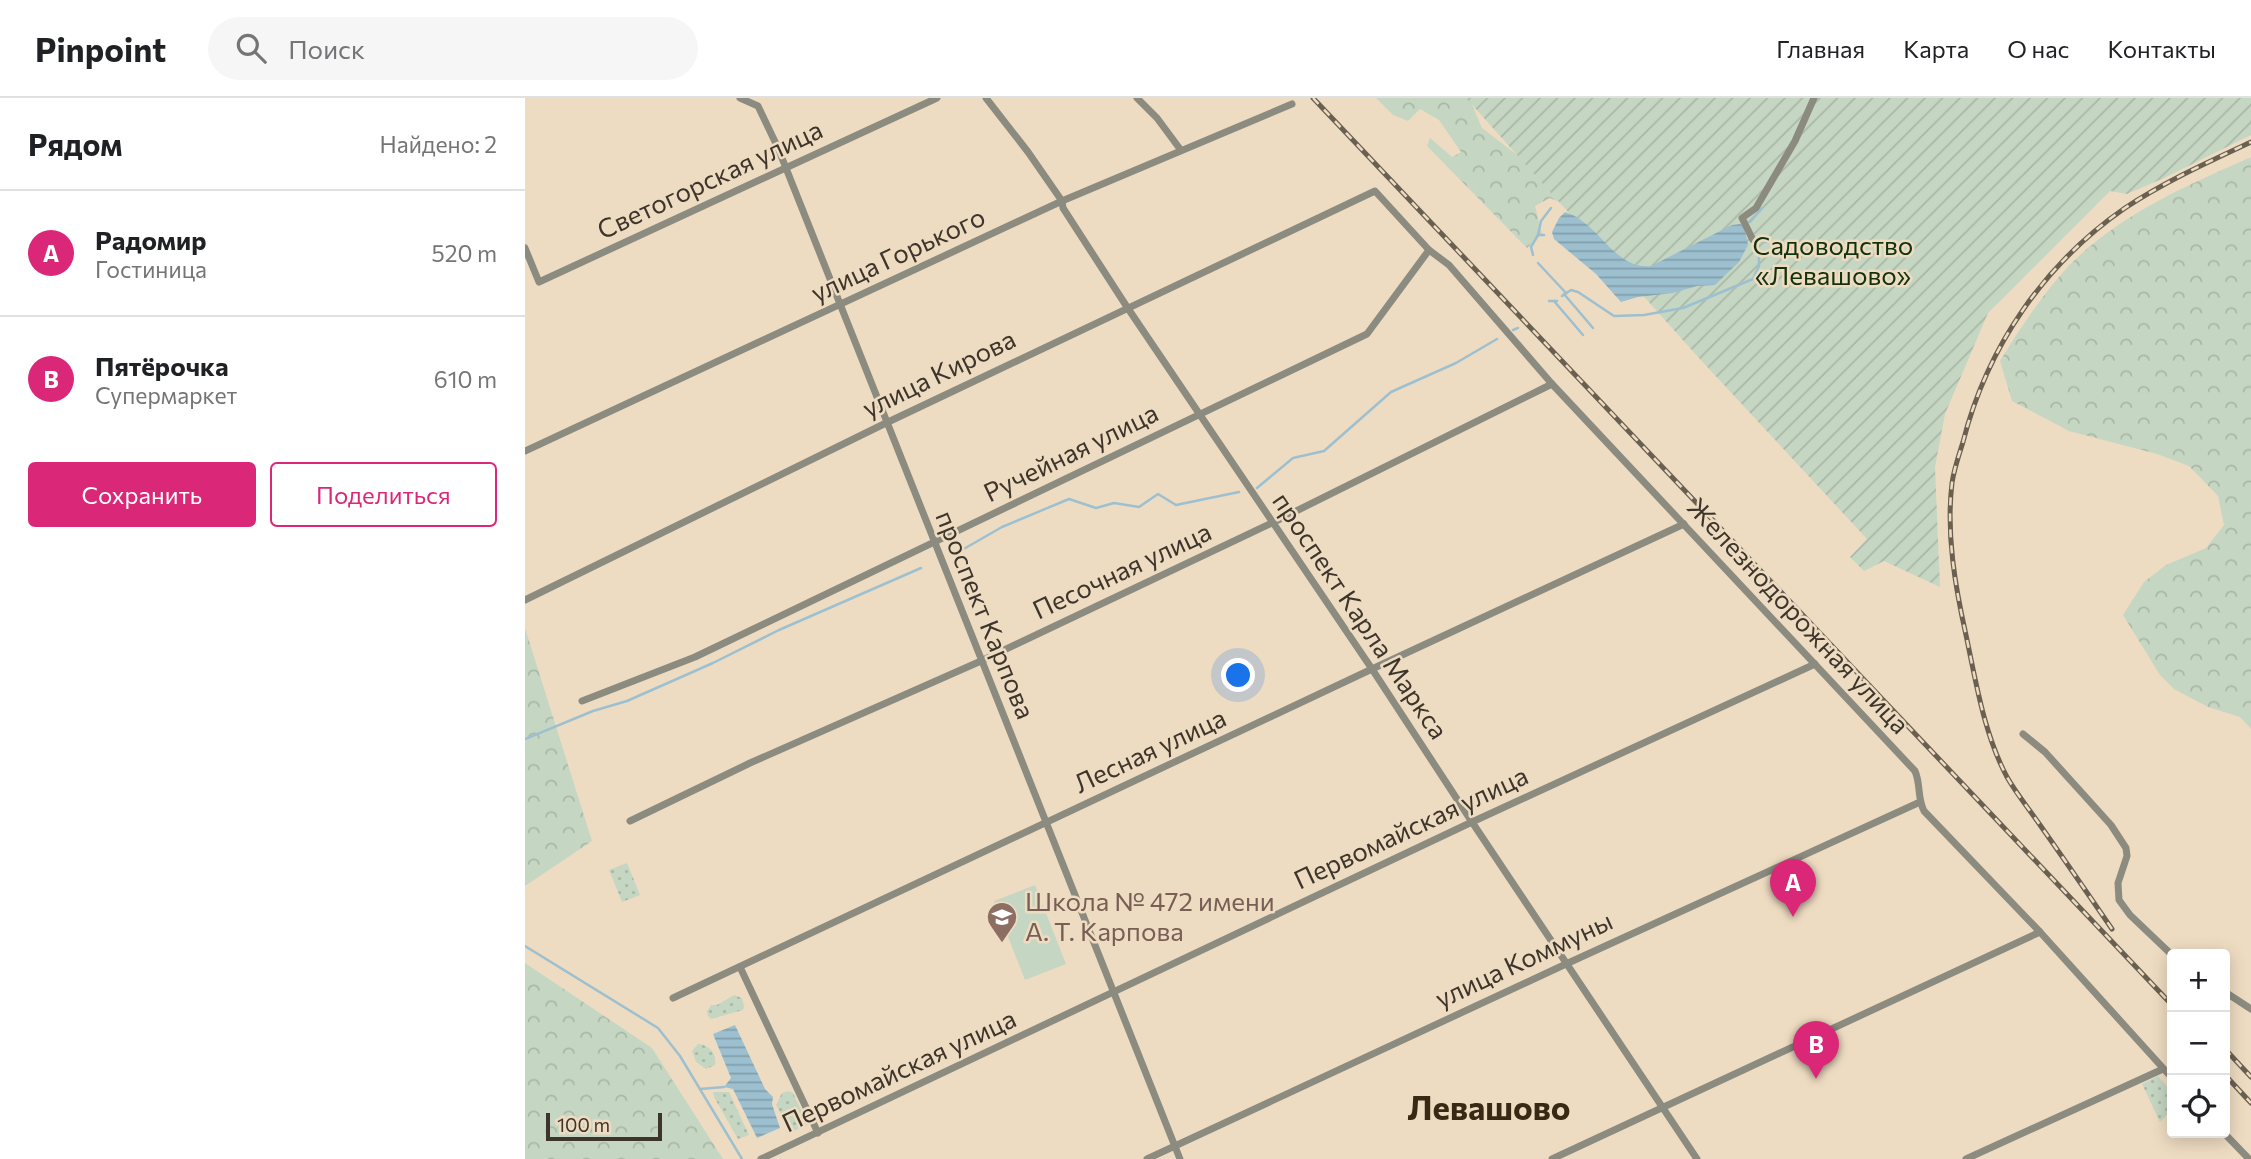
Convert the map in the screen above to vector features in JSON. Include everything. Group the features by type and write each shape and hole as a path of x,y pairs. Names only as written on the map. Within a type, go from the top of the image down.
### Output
{"street":[{"name":"проспект Карпова","path":"740,98 759,102 1180,1159"},
{"name":"Светогорская улица","path":"525,248 539,282 937,98"},
{"name":"проспект Карла Маркса","path":"986,98 1062,201 1063,208 1127,307 1372,668 1697,1159"},
{"path":"1137,98 1157,118 1180,149"},
{"path":"1753,240 1742,218 1756,208 1795,141 1814,98"},
{"name":"улица Горького","path":"525,451 1062,201 1292,104"},
{"name":"Железнодорожная улица","path":"1374,191 1429,250 1449,265 1552,384 1915,771 1921,785 1919,795 1924,811 2041,932 2169,1075"},
{"name":"улица Кирова","path":"525,600 886,423 1374,191"},
{"name":"Ручейная улица","path":"582,701 695,657 1367,334 1429,250"},
{"name":"Песочная улица","path":"630,821 751,763 981,661 1272,523 1552,384"},
{"name":"Лесная улица","path":"673,998 1684,524"},
{"name":"Первомайская улица","path":"761,1159 1472,822 1815,664"},
{"path":"2023,734 2045,752 2111,825 2126,848 2127,856 2118,883 2119,900 2130,915 2167,950"},
{"name":"улица Коммуны","path":"1147,1159 1920,802"},
{"path":"1552,1159 2041,932"},
{"path":"740,967 818,1133"},
{"path":"2230,995 2251,1009"},
{"path":"1966,1159 2163,1069"},
{"path":"2229,1138 2249,1159"}],"green space":[{"path":"1376,98 1469,98 1482,128 1550,180 1587,214 1550,198 1535,206 1542,234 1527,248 1427,146 1430,138 1452,157 1461,152 1439,120 1420,109 1408,121 1393,115"},
{"name":"Садоводство «Левашово»","path":"1466,98 2251,98 2251,135 2127,194 2110,191 1988,313 1945,414 1935,467 1940,587 1884,561 1864,571 1850,557 1867,539 1698,357"},
{"path":"2251,157 2251,729 2240,717 2208,707 2174,689 2160,675 2123,615 2144,582 2166,565 2206,548 2224,525 2218,496 2189,466 2157,454 2069,431 2012,401 2000,361 2058,278 2099,239 2147,207"},
{"path":"525,628 592,841 525,886"},
{"path":"627,863 640,895 622,902 609,870"},
{"path":"1035,885 1066,964 1025,980 994,901"},
{"path":"525,963 652,1048 723,1159 525,1159"},
{"path":"734,995 742,998 743,1010 711,1019 708,1016 707,1011 711,1005 717,1005"},
{"path":"698,1044 711,1050 715,1065 706,1069 696,1062 692,1051"},
{"path":"2158,1076 2167,1086 2167,1115 2160,1122 2142,1084"},
{"path":"713,1092 729,1092 749,1135 738,1139"},
{"path":"782,1093 793,1093 808,1125 791,1132 776,1105"}],"water":[{"path":"1565,212 1588,225 1627,261 1638,265 1651,266 1732,225 1744,226 1748,245 1739,262 1715,285 1697,286 1621,302 1596,274 1554,239 1552,232"},
{"path":"735,1025 765,1089 773,1097 772,1104 780,1128 757,1138 733,1089 724,1087 731,1078 713,1034"}],"waterway":[{"path":"1538,235 1541,221 1551,208"},
{"path":"1750,222 1762,208"},
{"path":"1533,255 1531,247 1538,235 1544,235"},
{"path":"1764,242 1777,241"},
{"path":"1562,296 1571,290 1578,292 1614,316 1644,315 1683,308 1753,279 1759,266 1759,250"},
{"path":"1538,263 1566,293"},
{"path":"1564,294 1593,328"},
{"path":"1549,301 1557,301"},
{"path":"1554,301 1583,335"},
{"path":"1513,330 1518,328"},
{"path":"1257,488 1293,458 1324,451 1391,392 1456,363 1497,339"},
{"path":"955,554 1002,527 1069,499 1096,508 1114,503 1139,507 1158,494 1176,505 1239,492"},
{"path":"525,739 593,711 627,701 921,568"},
{"path":"525,946 658,1028 680,1056 742,1159"},
{"path":"700,1089 724,1087"}],"railway":[{"path":"1313,98 2167,1000"},
{"path":"2112,929 2014,789 1992,743 1977,689 1955,579 1950,521 1953,478 1987,373 2003,341 2044,282 2096,230 2125,208 2171,181 2251,142"},
{"path":"2230,1054 2251,1077"},
{"path":"2230,1080 2251,1103"}],"place":[{"name":"Радомир","path":"1793,917"},
{"name":"Школа № 472 имени А. Т. Карпова","path":"1002,944"},
{"name":"Пятёрочка","path":"1816,1079"}],"district":[{"name":"Левашово","path":"1489,1108"}]}
